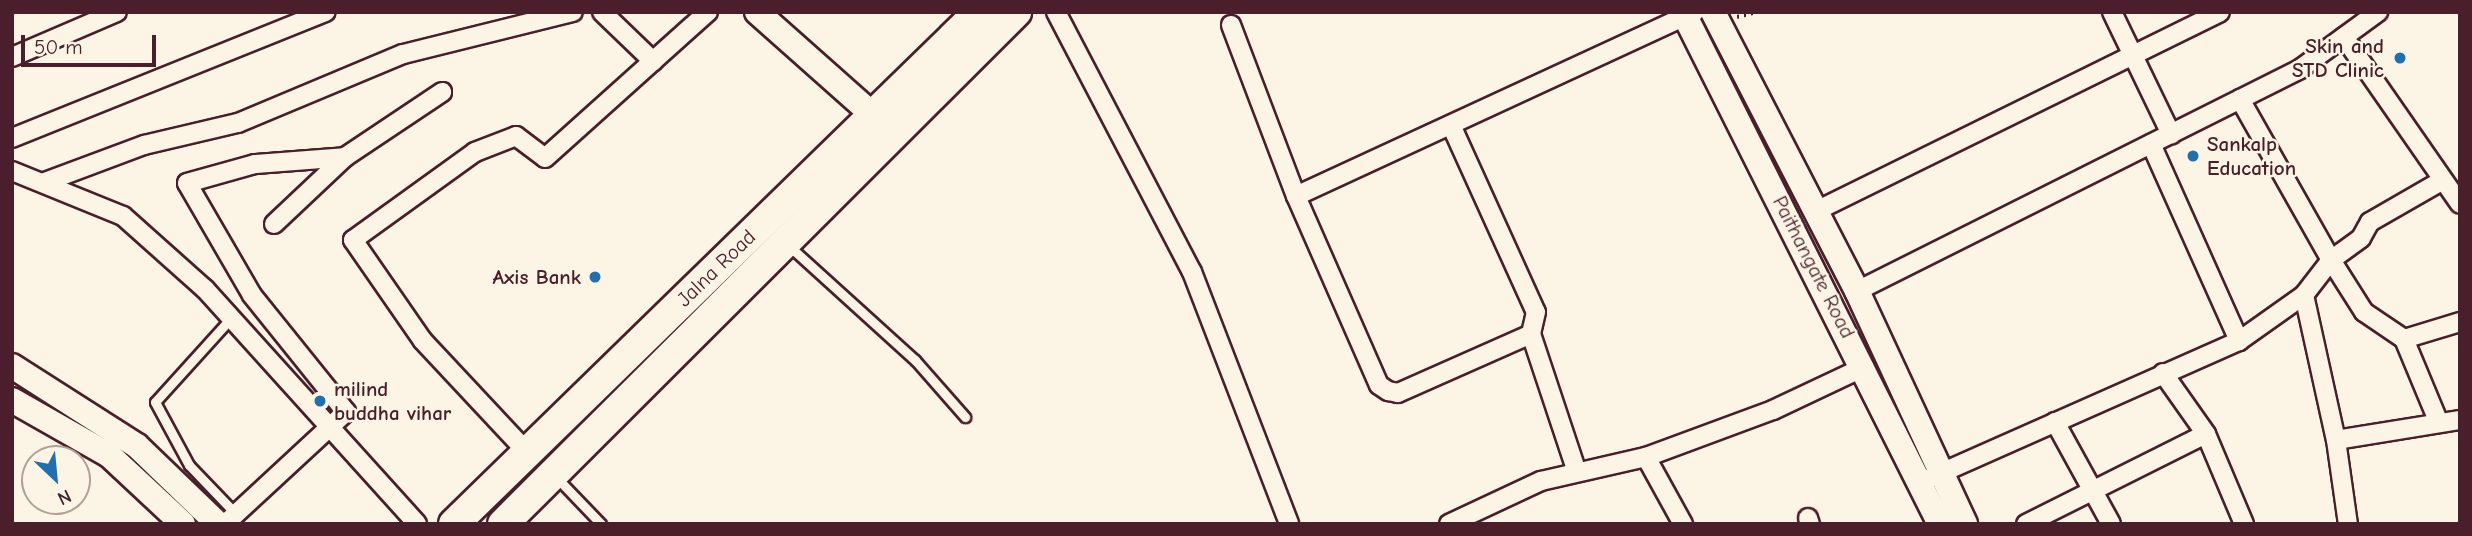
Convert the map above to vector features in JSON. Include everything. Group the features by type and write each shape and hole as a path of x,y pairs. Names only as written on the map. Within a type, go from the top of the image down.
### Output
{"highway":[{"name":"Jalna Road","path":"454,524 979,12"},
{"name":"Jalna Road","path":"503,524 1016,12"}],"street":[{"path":"12,58 117,12"},
{"path":"12,138 326,12"},
{"path":"45,182 144,145 238,123 403,54 573,12"},
{"path":"602,12 653,61"},
{"path":"526,451 423,341 353,240 475,152 516,136 545,158 708,12"},
{"path":"757,12 874,116"},
{"path":"1056,12 1192,272 1290,524"},
{"name":"Paithangate Road","path":"1713,12 1857,291 1929,479 1940,524"},
{"path":"2112,12 2171,134"},
{"path":"1816,211 2132,58 2220,12"},
{"path":"1857,291 2300,69 2378,12"},
{"path":"1296,196 1688,14"},
{"name":"Paithangate Road","path":"1688,14 1864,367 1929,479 1965,524"},
{"path":"1230,25 1296,196 1379,385 1398,393 1531,334"},
{"path":"2344,37 2460,204"},
{"path":"274,224 345,157 442,92"},
{"path":"2240,99 2331,260 2364,312 2404,339 2439,423"},
{"path":"1451,125 1536,312 1531,334 1576,469"},
{"path":"2151,144 2239,341"},
{"path":"12,366 137,446 226,521 346,412 252,295 187,183 255,164 345,157"},
{"path":"12,171 45,182 123,216 231,318 417,524"},
{"path":"1929,479 2239,341 2304,295 2331,260 2361,238 2370,222 2443,180"},
{"path":"2304,295 2336,440 2348,524"},
{"path":"2404,339 2460,322"},
{"path":"1449,524 1576,469 1646,457 1773,410 1864,367"},
{"path":"2163,373 2206,435 2244,524"},
{"path":"12,400 109,455 183,524"},
{"path":"2336,440 2460,420"},
{"path":"2055,422 2096,489 2110,524"},
{"path":"2026,524 2206,435"},
{"path":"1646,457 1683,524"}],"lane":[{"path":"784,242 915,360 965,417"},
{"path":"226,521 189,465 155,402 231,318"},
{"path":"553,473 601,524"}],"place":[{"name":"Skin and STD Clinic","path":"2400,58"},
{"name":"Sankalp Education","path":"2193,156"},
{"name":"Axis Bank","path":"595,277"},
{"name":"milind buddha vihar","path":"320,401"}]}
